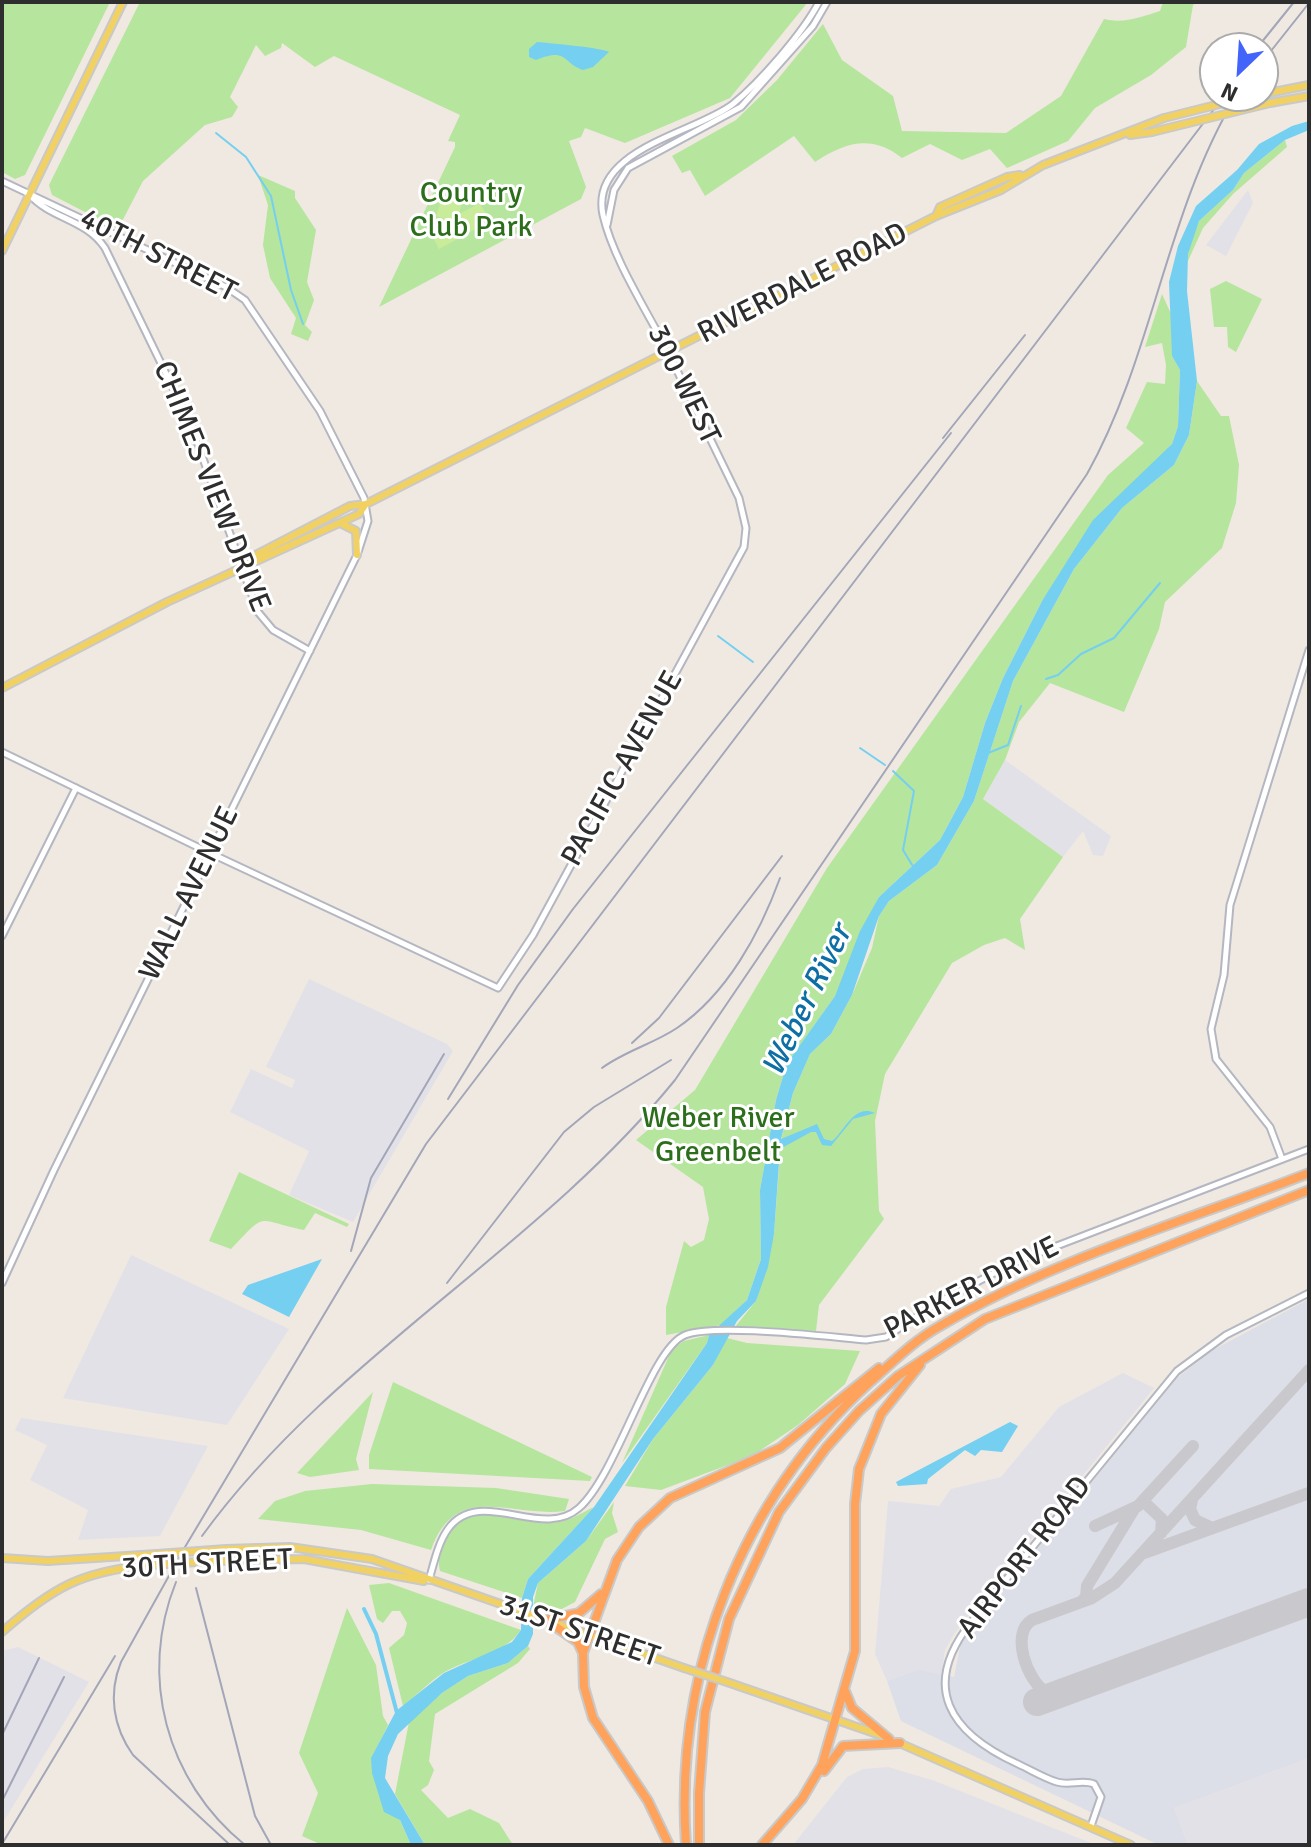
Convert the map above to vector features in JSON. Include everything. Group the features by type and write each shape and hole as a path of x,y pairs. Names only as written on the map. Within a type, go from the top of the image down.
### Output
{"highway":[{"path":"583,1653 606,1587 627,1543 670,1498 780,1448 842,1395 912,1344 985,1302 1055,1269 1309,1173"},
{"path":"699,1845 705,1712 729,1619 779,1512 826,1448 898,1376 985,1319 1309,1190"},
{"path":"686,1845 685,1767 691,1716 708,1640 734,1568 772,1498 813,1440 839,1411 912,1344"},
{"path":"762,1845 802,1799 822,1765 855,1651 855,1504 859,1469 881,1414 929,1356"},
{"path":"546,1620 579,1613 594,1603 606,1587"},
{"path":"546,1620 578,1642 583,1653 584,1687 593,1718 648,1801 669,1845"},
{"path":"845,1691 852,1708 889,1739"},
{"path":"802,1799 811,1792 832,1755 843,1746 900,1743"}],"main road":[{"path":"2,251 123,2"},
{"path":"1279,91 1309,85"},
{"name":"RIVERDALE ROAD","path":"1127,135 1309,96"},
{"name":"RIVERDALE ROAD","path":"932,218 940,207 1007,177 1024,174 1164,118 1199,109"},
{"name":"RIVERDALE ROAD","path":"370,502 932,218 1010,185 1024,174"},
{"path":"2,688 241,568 252,566 359,514 370,502"},
{"path":"241,568 248,559 350,506 370,502"},
{"path":"338,524 355,529 357,555"},
{"name":"31ST STREET","path":"2,1558 48,1561 290,1547 342,1553 408,1571 428,1582 837,1719 900,1743 1131,1845"},
{"name":"30TH STREET","path":"2,1632 33,1605 67,1582 95,1572 150,1565 304,1559 428,1582"}],"street":[{"name":"300 WEST","path":"744,547 746,528 739,498 607,226 602,213 604,195 622,162 637,151 715,116 736,102 807,21 819,2"},
{"path":"607,226 614,190 628,168 741,107 811,29 827,2"},
{"name":"40TH STREET","path":"2,181 242,297 318,408 370,502"},
{"name":"40TH STREET","path":"30,194 37,203 82,224"},
{"name":"CHIMES VIEW DRIVE","path":"82,224 105,248 188,418 241,568 264,622 310,651"},
{"name":"WALL AVENUE","path":"2,1283 357,555 368,524 370,502"},
{"name":"PACIFIC AVENUE","path":"210,853 498,988 533,935 744,547"},
{"path":"1282,1159 1270,1127 1216,1059 1211,1029 1224,975 1230,905 1309,650"},
{"path":"2,752 210,853"},
{"path":"2,936 76,788"},
{"name":"PARKER DRIVE","path":"428,1582 442,1539 463,1516 491,1511 558,1518 578,1509 615,1457 669,1347 684,1335 710,1331 866,1340 886,1337 939,1302 1015,1262 1309,1149"},
{"name":"AIRPORT ROAD","path":"1091,1826 1101,1797 1094,1784 1054,1781 982,1747 962,1729 952,1712 945,1681 951,1652 972,1621 1177,1371 1217,1341 1309,1293"}],"shaded area":[{"path":"1248,190 1253,203 1226,256 1206,245"},
{"path":"1005,760 1111,836 1103,856 1093,855 1083,831 1063,857 983,799"},
{"path":"309,979 447,1044 453,1051 353,1222 289,1195 309,1151 230,1112 251,1069 292,1088 295,1080 266,1067"},
{"path":"131,1255 289,1329 227,1425 63,1398"},
{"path":"1309,1299 1309,1758 1174,1808 1188,1845 1159,1845 901,1721 887,1681 919,1670 954,1677 961,1642 1178,1377 1211,1351"},
{"path":"1123,1373 1154,1388 954,1634 945,1650 941,1676 919,1671 887,1681 875,1654 888,1501 939,1506 951,1489 1001,1477 1059,1407"},
{"path":"21,1418 208,1446 160,1536 78,1540 88,1510 30,1480 47,1445 15,1430"},
{"path":"18,1647 89,1682 2,1824 2,1651"},
{"path":"1309,1758 1309,1845 1188,1845 1174,1808"},
{"path":"888,1767 935,1781 1096,1845 793,1845 847,1777 863,1769"}],"green space":[{"path":"2,2 110,2 25,175 15,179 2,172"},
{"name":"Country Club Park","path":"140,2 808,2 730,98 625,143 585,128 581,137 569,141 586,187 581,199 379,307 455,147 455,142 448,141 460,115 334,56 315,67 282,43 281,48 265,56 256,45 230,97 238,107 232,117 205,125 143,181 118,229 52,195 49,185"},
{"path":"1163,2 1197,2 1193,5 1186,47 1151,75 1095,108 1068,141 1007,168 990,149 962,160 930,144 902,158 880,146 858,144 837,150 815,162 794,136 705,196 690,170 682,173 672,156 736,120 777,80 823,24 842,60 893,96 902,131 1006,133 1061,96 1104,19 1119,21 1160,11"},
{"path":"1285,140 1287,147 1233,194 1203,228 1187,263 1190,239 1199,221 1233,190 1244,173"},
{"path":"258,175 295,191 295,198 316,230 307,282 314,300 305,325 312,332 308,341 291,334 296,318 270,278 263,245 268,205"},
{"name":"Country Club Park","path":"446,197 462,202 459,214 480,203 490,221 439,249 429,230 447,220 436,216 441,200"},
{"path":"1226,281 1262,299 1236,352 1228,347 1227,327 1214,327 1210,289"},
{"name":"Weber River Greenbelt","path":"1162,294 1172,316 1172,356 1180,370 1178,426 1172,444 1042,601 1003,678 985,723 963,797 940,840 879,897 835,996 787,1063 776,1100 760,1190 761,1259 747,1300 721,1325 666,1335 666,1307 684,1241 691,1247 704,1240 709,1219 703,1187 636,1140 695,1090 827,868 1108,475 1144,443 1126,428 1147,382 1165,384 1162,343 1145,347"},
{"name":"Weber River Greenbelt","path":"1197,381 1221,416 1229,416 1239,465 1236,503 1222,548 1165,602 1159,629 1124,712 1050,683 1019,722 1005,760 983,799 1063,857 1020,919 1025,950 1005,938 984,945 952,963 885,1074 875,1121 879,1211 884,1219 819,1305 816,1331 735,1327 756,1301 774,1234 781,1140 793,1093 810,1054 831,1034 852,995 872,948 879,916 889,901 937,865 974,801 1013,681 1074,569 1122,508 1174,465 1189,435"},
{"path":"239,1172 349,1224 347,1227 315,1213 304,1230 263,1221 251,1228 231,1249 209,1241"},
{"path":"709,1335 707,1343 622,1463 672,1349 684,1341"},
{"path":"727,1338 747,1343 860,1351 845,1384 798,1425 752,1456 661,1490 625,1486 653,1439 713,1365"},
{"path":"393,1382 592,1477 590,1481 369,1469 369,1455"},
{"path":"373,1392 356,1459 359,1470 310,1477 297,1473"},
{"path":"372,1484 496,1488 569,1499 565,1511 470,1509 455,1515 442,1529 431,1550 361,1530 258,1519 275,1501 305,1491"},
{"path":"614,1502 612,1513 618,1532 605,1539 575,1602 556,1612 533,1607 538,1583 586,1541"},
{"path":"594,1507 528,1579 522,1598 440,1571 439,1557 447,1535 457,1523 470,1517 498,1515 559,1522"},
{"path":"389,1583 521,1630 495,1651 443,1673 403,1706 389,1648 404,1635 407,1623 400,1611 392,1611 383,1623 377,1619 369,1585"},
{"path":"347,1608 376,1665 383,1716 388,1725 372,1758 411,1845 322,1845 302,1836 318,1793 299,1753"},
{"path":"528,1646 530,1649 518,1663 435,1714 429,1761 434,1770 428,1785 421,1790 448,1818 470,1809 499,1823 513,1845 425,1845 395,1794 409,1722 442,1693 468,1676 508,1663"}],"water":[{"path":"537,42 609,52 593,67 583,70 559,56 536,60 529,57 529,49"},
{"path":"1309,121 1309,130 1285,140 1244,173 1233,190 1199,221 1188,254 1187,291 1197,381 1189,435 1174,465 1122,508 1074,569 1013,681 974,801 937,865 889,901 879,916 852,995 831,1034 810,1054 793,1093 781,1139 817,1124 824,1139 832,1141 856,1115 868,1111 875,1113 853,1119 831,1146 822,1145 816,1132 811,1132 780,1149 774,1234 768,1267 756,1301 737,1321 713,1365 653,1439 586,1541 538,1583 533,1597 533,1634 528,1646 508,1663 468,1676 442,1693 398,1734 388,1756 385,1778 425,1845 411,1845 400,1820 384,1812 372,1773 371,1758 396,1711 444,1673 512,1642 521,1630 522,1598 528,1579 594,1507 707,1343 709,1335 747,1300 761,1259 760,1190 776,1100 787,1063 835,996 860,931 879,897 940,840 963,797 985,723 1003,678 1042,601 1093,520 1172,444 1178,426 1180,370 1172,356 1169,282 1178,246 1196,206 1237,170 1259,144 1292,126"},
{"path":"322,1259 289,1317 242,1294 248,1285"},
{"path":"1010,1422 1018,1426 1002,1452 981,1450 975,1456 965,1450 928,1479 927,1484 898,1486 896,1482"}],"waterway":[{"path":"216,133 246,157 271,196 291,290 303,324"},
{"path":"1046,679 1058,675 1081,654 1114,638 1160,583"},
{"path":"718,636 753,662"},
{"path":"988,753 1008,745 1021,706"},
{"path":"860,748 885,765"},
{"path":"893,771 914,791 903,850 914,868"},
{"path":"364,1609 376,1634 397,1713"}],"taxiway":[{"path":"1061,1693 1046,1692 1027,1668 1022,1646 1026,1626 1032,1620 1092,1598 1115,1583 1309,1370"},
{"path":"1095,1526 1138,1506 1193,1446"},
{"path":"1144,1553 1309,1493"},
{"path":"1192,1500 1190,1509 1195,1520 1212,1528"},
{"path":"1143,1501 1162,1519 1161,1533"},
{"path":"1081,1602 1086,1597 1087,1586 1134,1509"}],"runway":[{"path":"1037,1702 1309,1602"}],"railway":[{"path":"1270,32 1294,2"},
{"path":"1279,41 1309,3"},
{"path":"230,1845 133,1755 121,1733 115,1710 115,1686 121,1662 185,1547 426,1144 1212,112"},
{"path":"202,1536 254,1472 311,1413 561,1198 620,1141 675,1080 1087,474 1129,381 1192,188 1227,112"},
{"path":"943,438 1025,335"},
{"path":"448,1099 518,985 573,909 951,433"},
{"path":"632,1043 659,1018 782,856"},
{"path":"602,1068 677,1028 711,998 752,941 780,878"},
{"path":"351,1251 371,1178 444,1054"},
{"path":"447,1283 564,1132 594,1107 671,1060"},
{"path":"176,1582 165,1618 160,1654 160,1690 167,1725 178,1758 196,1790 218,1819 245,1845"},
{"path":"196,1588 255,1816 271,1845"},
{"path":"2,1844 115,1656"},
{"path":"2,1735 39,1658"},
{"path":"2,1801 64,1677"}],"water label":[{"name":"Weber River","path":"808,1001"}]}
